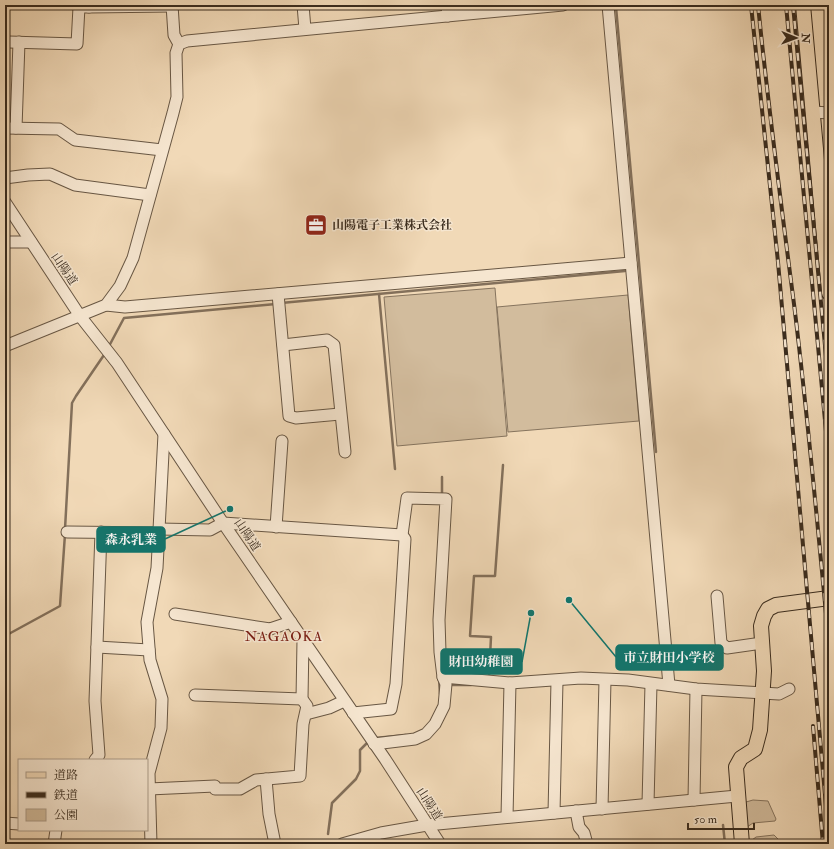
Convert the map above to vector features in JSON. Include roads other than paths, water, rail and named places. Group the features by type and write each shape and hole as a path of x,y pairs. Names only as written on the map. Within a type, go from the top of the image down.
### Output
{"main road":[{"path":"803,5 829,293"},
{"path":"742,844 736,767 739,761 755,749 760,730 761,693 764,671 762,626 768,609 776,605 829,598"}],"street":[{"path":"303,5 305,29"},
{"path":"179,44 187,41 305,29 447,10 563,5"},
{"path":"608,5 669,685"},
{"path":"16,128 14,42 77,44 79,7 172,6 174,36 179,44"},
{"path":"106,305 120,286 133,258 177,96 176,53 179,44"},
{"path":"813,112 829,113"},
{"path":"5,128 59,129 75,140 162,150"},
{"path":"5,178 50,174 75,185 150,195"},
{"name":"山陽道","path":"5,202 80,316 107,351 164,434 223,524 353,713 440,844"},
{"path":"5,242 30,242"},
{"path":"5,346 106,305 125,307 279,300 630,263"},
{"path":"279,300 289,416 296,418 340,414"},
{"path":"283,345 328,340 334,345 345,452"},
{"path":"151,844 148,820 150,789 149,773 161,728 162,699 150,660 147,622 157,568 164,434"},
{"path":"276,527 282,441"},
{"path":"353,713 391,709 396,684 404,539 402,535 407,498 446,499 439,620 440,652 443,677 446,684 444,706 435,724 426,734 415,739 374,744"},
{"path":"67,532 210,530 223,524 402,535"},
{"path":"96,759 99,755 95,701 101,532"},
{"path":"717,596 721,643 727,648 762,643"},
{"path":"175,614 270,629 290,622"},
{"path":"150,789 215,786 215,789 240,789 256,780 300,776 303,724 308,706 302,699 303,640"},
{"path":"97,648 149,650"},
{"path":"443,677 510,683 557,681 581,678 628,680 696,689 779,694 789,689"},
{"path":"602,809 605,680"},
{"path":"554,813 557,681"},
{"path":"507,817 510,683"},
{"path":"648,804 651,684"},
{"path":"694,800 696,689"},
{"path":"195,695 302,699"},
{"path":"306,714 329,708 344,701"},
{"path":"266,779 269,814 275,844"},
{"path":"342,844 381,833 427,825 738,796"},
{"path":"576,811 579,827 584,833 587,844"},
{"path":"5,823 18,824"},
{"path":"54,844 56,831"}],"waterway":[{"path":"643,5 616,7 656,452"},
{"path":"281,303 625,271"},
{"path":"379,294 395,469"},
{"path":"108,348 124,318 276,304"},
{"path":"65,529 72,403 106,352"},
{"path":"489,677 491,637 470,636 474,576 495,576 503,465"},
{"path":"442,477 442,497"},
{"path":"5,636 60,606 65,534"},
{"path":"439,679 440,694"},
{"path":"451,685 471,685"},
{"path":"375,738 406,735"},
{"path":"328,834 332,803 356,779 360,771 360,750 368,742"},
{"path":"723,825 725,844"}],"railway":[{"path":"751,5 778,262 829,840"},
{"path":"758,5 770,117 804,389 829,645"},
{"path":"786,5 829,463"},
{"path":"793,5 829,388"},
{"path":"813,726 823,844"}],"place":[{"name":"山陽電子工業株式会社","path":"316,225"},
{"name":"森永乳業","path":"230,509"},
{"name":"市立財田小学校","path":"569,600"},
{"name":"財田幼稚園","path":"531,613"}],"district":[{"name":"NAGAOKA","path":"284,636"}]}
